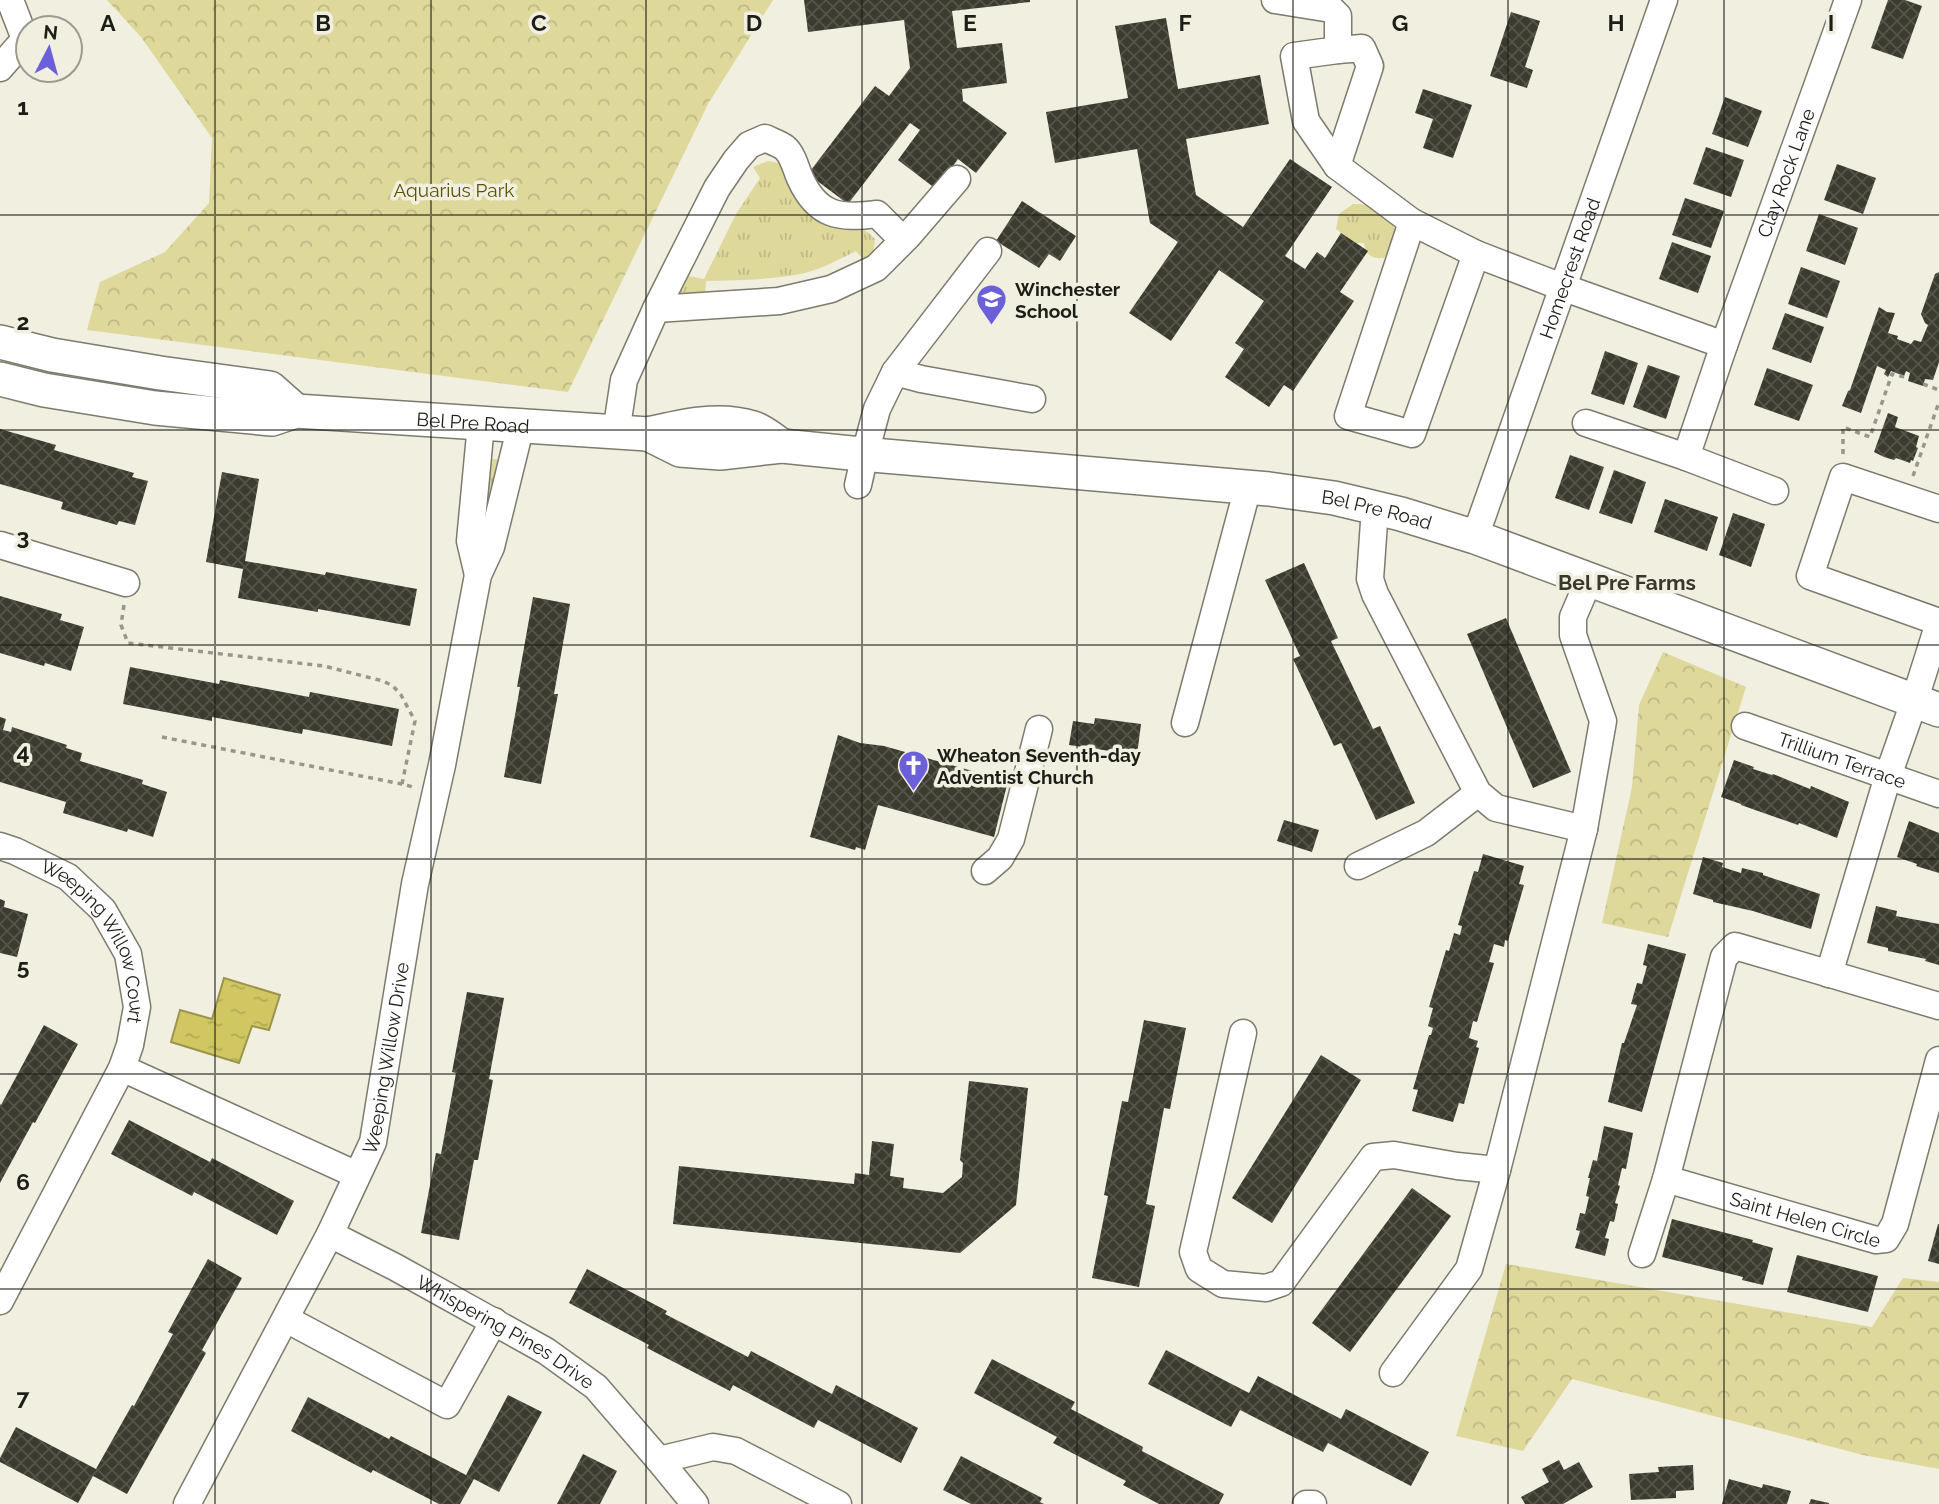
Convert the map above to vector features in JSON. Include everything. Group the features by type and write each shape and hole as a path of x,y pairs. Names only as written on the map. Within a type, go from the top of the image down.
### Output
{"main road":[{"path":"0,342 52,355 270,388 296,411"},
{"name":"Bel Pre Road","path":"0,379 44,390 155,408 272,418 296,411 632,433 725,422 756,428 782,446 861,469 1248,487 1334,498 1401,514 1475,537 1927,706"}],"street":[{"path":"0,68 25,39 10,0"},
{"path":"1275,0 1331,9 1338,16 1338,50"},
{"name":"Homecrest Road","path":"1475,537 1664,0"},
{"name":"Clay Rock Lane","path":"1686,457 1847,0"},
{"path":"1337,166 1370,66 1363,48 1294,56 1306,121 1337,166 1412,222 1476,254 1562,288 1724,345"},
{"path":"632,433 624,380 656,309 717,188 749,145 765,138 785,148 804,186 821,208 852,218 877,214 903,240"},
{"path":"656,309 779,301 831,289 876,268 957,179"},
{"path":"1412,222 1348,416 1412,434 1476,254"},
{"path":"861,469 877,409 895,372 988,251"},
{"path":"895,372 1032,399"},
{"path":"1586,423 1775,491"},
{"name":"Weeping Willow Drive","path":"478,575 470,541 481,424"},
{"name":"Weeping Willow Drive","path":"187,1504 330,1234 373,1142 415,884 478,575 491,547 521,425"},
{"path":"1829,974 1888,776 1927,706 1926,663 1939,623 1810,576 1843,477 1939,509"},
{"path":"1185,723 1248,487"},
{"path":"1376,508 1370,579 1479,793 1496,808 1584,829"},
{"path":"0,545 124,583"},
{"path":"1393,1373 1469,1269 1584,829 1603,721 1573,635 1573,617 1589,580"},
{"name":"Trillium Terrace","path":"1745,726 1939,794"},
{"path":"985,871 1000,858 1011,839 1039,729"},
{"path":"1357,866 1426,833 1479,793"},
{"name":"Weeping Willow Court","path":"0,846 68,877 103,910 128,954 136,1007 130,1045 122,1068 0,1301"},
{"path":"1643,1254 1666,1179 1724,957 1735,946 1939,1006"},
{"path":"1243,1033 1194,1252 1199,1269 1223,1284 1266,1288 1281,1283 1373,1157 1394,1155 1497,1170"},
{"name":"Saint Helen Circle","path":"1666,1179 1876,1240 1886,1239 1895,1224 1939,1060"},
{"path":"122,1068 358,1175"},
{"name":"Whispering Pines Drive","path":"330,1234 395,1266 494,1321 546,1351 596,1387 695,1504"},
{"path":"286,1319 447,1405 494,1321"},
{"path":"659,1460 713,1447 736,1451 838,1504"},
{"path":"1306,1504 1314,1504"}],"path":[{"path":"1843,477 1843,427 1870,437 1892,374 1909,378"},
{"path":"1923,384 1939,390"},
{"path":"1905,498 1939,402"},
{"path":"124,583 121,625 128,643 324,666 393,685 415,721 402,784"},
{"path":"162,737 436,790"}],"green space":[{"name":"Aquarius Park","path":"107,0 773,0 708,104 568,392 87,330 100,282 165,252 209,203 212,138 141,37"},
{"path":"768,161 784,166 869,233 875,239 873,256 867,264 856,251 800,274 765,279 706,281 705,296 678,296 689,276 704,279 736,214 760,178 753,167"},
{"path":"1353,204 1374,208 1388,218 1394,227 1393,242 1384,258 1370,255 1364,243 1354,243 1336,229 1339,214"},
{"path":"492,459 502,463 483,528 488,464"},
{"path":"1663,652 1746,687 1668,937 1602,923 1632,787 1639,705"},
{"path":"1506,1264 1872,1327 1903,1278 1939,1282 1939,1469 1863,1455 1572,1379 1523,1451 1456,1436"}],"water":[{"path":"224,978 280,995 269,1030 252,1026 239,1063 171,1042 180,1010 212,1019"}],"building":[{"path":"804,0 1030,0 952,11 957,48 1002,43 1007,83 962,89 963,101 1007,133 976,173 958,159 936,189 898,160 920,130 910,123 848,204 808,174 875,86 889,96 910,68 904,20 808,32"},
{"path":"1888,0 1905,0 1922,6 1903,59 1871,48"},
{"path":"1511,12 1540,21 1525,67 1533,70 1527,88 1490,76"},
{"path":"1166,18 1178,89 1260,75 1269,124 1186,139 1196,195 1243,227 1290,159 1332,187 1285,256 1305,269 1317,252 1325,258 1341,233 1368,251 1340,292 1354,301 1293,391 1284,385 1269,407 1225,377 1244,349 1235,343 1264,301 1219,270 1171,341 1129,313 1178,242 1150,223 1137,149 1055,163 1046,112 1128,98 1115,26"},
{"path":"1423,89 1472,105 1453,158 1423,148 1433,119 1415,113"},
{"path":"1725,97 1762,111 1748,147 1712,134"},
{"path":"1706,147 1744,160 1731,197 1693,184"},
{"path":"1837,164 1876,178 1863,214 1824,200"},
{"path":"1685,198 1724,211 1711,248 1672,235"},
{"path":"1022,201 1076,236 1060,261 1049,254 1039,268 996,241"},
{"path":"1819,214 1858,228 1845,265 1806,251"},
{"path":"1672,242 1711,256 1698,293 1659,279"},
{"path":"1801,267 1840,281 1827,318 1788,304"},
{"path":"1939,272 1939,362 1933,380 1925,379 1923,386 1908,381 1910,373 1906,371 1904,376 1891,371 1888,377 1884,374 1886,370 1877,366 1861,413 1842,406 1879,307 1895,313 1888,333 1911,344 1914,340 1921,342 1928,325 1921,314 1935,274"},
{"path":"1785,313 1824,327 1811,363 1772,349"},
{"path":"1605,351 1638,363 1624,405 1591,394"},
{"path":"1648,365 1680,376 1666,419 1633,407"},
{"path":"1767,368 1813,385 1799,421 1754,405"},
{"path":"1888,413 1898,417 1895,427 1919,436 1918,448 1910,463 1874,452"},
{"path":"0,429 56,445 54,450 134,473 132,477 148,481 135,525 119,521 117,525 61,509 63,502 0,484"},
{"path":"1570,455 1604,467 1589,510 1555,498"},
{"path":"1614,470 1646,482 1632,524 1599,513"},
{"path":"222,472 259,479 245,561 325,575 326,572 417,589 410,626 238,598 243,569 206,562"},
{"path":"1665,499 1718,517 1707,551 1654,532"},
{"path":"1733,513 1765,524 1751,567 1719,555"},
{"path":"1304,563 1338,638 1331,641 1373,729 1380,726 1415,803 1376,820 1341,743 1334,746 1293,659 1300,656 1265,580"},
{"path":"0,596 62,614 60,620 84,627 71,671 0,653"},
{"path":"533,597 570,604 554,694 558,694 541,784 504,777"},
{"path":"1506,618 1571,772 1533,788 1467,634"},
{"path":"130,667 309,697 310,692 399,709 392,746 303,729 302,734 212,717 212,721 123,704"},
{"path":"0,717 6,719 3,730 11,732 12,727 67,745 66,748 82,753 80,761 143,780 142,784 167,792 153,837 63,813 66,802 0,782"},
{"path":"1095,718 1141,724 1137,755 1069,745 1073,721 1094,724"},
{"name":"Wheaton Seventh-day Adventist Church","path":"838,735 1008,781 994,837 878,805 865,850 856,847 855,850 810,837"},
{"path":"1734,760 1849,802 1837,838 1721,797"},
{"path":"1284,820 1319,830 1312,852 1277,841"},
{"path":"1909,821 1939,833 1939,873 1897,857"},
{"path":"1483,854 1524,866 1519,884 1524,885 1508,941 1505,940 1504,947 1494,944 1489,962 1494,963 1477,1022 1473,1021 1469,1038 1478,1041 1476,1047 1479,1048 1464,1104 1459,1103 1453,1122 1412,1111 1418,1090 1413,1089 1433,1028 1428,1026 1433,1008 1429,1007 1446,950 1449,951 1454,933 1460,935 1462,926 1458,925 1474,871 1478,872"},
{"path":"1703,857 1723,863 1722,867 1741,873 1742,868 1763,873 1820,894 1811,929 1693,894"},
{"path":"0,899 5,901 4,907 28,914 17,957 0,953"},
{"path":"1876,906 1897,911 1896,916 1939,924 1939,965 1867,943"},
{"path":"1648,944 1686,954 1642,1112 1608,1102 1622,1043 1637,1005 1631,1004 1637,983 1642,984 1647,966 1643,965"},
{"path":"467,992 504,998 489,1079 493,1080 459,1240 421,1233 436,1153 441,1154 456,1073 452,1072"},
{"path":"1144,1020 1186,1028 1170,1109 1164,1108 1146,1204 1155,1206 1139,1287 1092,1278 1122,1101 1128,1102"},
{"path":"44,1025 78,1044 0,1183 0,1104"},
{"path":"1321,1055 1361,1080 1272,1223 1232,1198"},
{"path":"969,1081 1028,1088 1016,1205 960,1253 673,1224 679,1166 854,1184 855,1173 869,1175 872,1141 894,1144 890,1176 904,1178 903,1188 943,1193 962,1177 963,1163 960,1160"},
{"path":"129,1120 210,1162 212,1158 294,1201 277,1235 194,1192 192,1196 111,1154"},
{"path":"1604,1126 1633,1133 1626,1169 1622,1168 1618,1185 1614,1222 1610,1221 1605,1238 1609,1239 1605,1256 1575,1248 1580,1231 1576,1230 1580,1213 1585,1214 1589,1197 1586,1196 1588,1178 1593,1160 1597,1161"},
{"path":"1412,1188 1451,1216 1350,1352 1312,1323"},
{"path":"1672,1219 1753,1240 1752,1242 1773,1248 1763,1285 1742,1280 1743,1277 1662,1257"},
{"path":"1939,1224 1939,1264 1928,1261"},
{"path":"1797,1255 1878,1276 1868,1312 1787,1292"},
{"path":"208,1259 242,1278 202,1350 206,1353 127,1494 93,1476 78,1503 0,1462 16,1427 96,1469 173,1334 168,1332"},
{"path":"587,1269 748,1357 751,1351 832,1394 836,1385 918,1428 901,1463 818,1420 814,1428 733,1385 730,1391 569,1303"},
{"path":"1166,1350 1249,1393 1258,1376 1341,1419 1346,1409 1429,1452 1411,1486 1328,1443 1323,1452 1240,1410 1231,1427 1148,1384"},
{"path":"992,1359 1075,1402 1071,1409 1143,1447 1142,1451 1224,1494 1219,1504 1159,1504 1123,1485 1126,1481 1053,1443 1057,1437 974,1393"},
{"path":"508,1395 542,1412 499,1492 474,1479 460,1504 439,1504 373,1470 371,1473 291,1431 308,1397 466,1475"},
{"path":"583,1454 617,1471 600,1504 557,1504"},
{"path":"961,1456 1042,1498 1040,1502 1044,1504 971,1504 943,1490"},
{"path":"1559,1460 1564,1470 1579,1462 1593,1487 1563,1504 1525,1504 1521,1497 1549,1482 1542,1469"},
{"path":"1693,1465 1694,1490 1676,1491 1676,1498 1631,1500 1629,1474 1659,1472 1658,1467"},
{"path":"1729,1479 1762,1488 1763,1484 1791,1491 1787,1504 1722,1504"},
{"path":"1811,1499 1829,1503 1829,1504 1809,1504"}],"place":[{"name":"Winchester School","path":"992,327"},
{"name":"Wheaton Seventh-day Adventist Church","path":"914,793"}],"district":[{"name":"Bel Pre Farms","path":"1627,583"}]}
